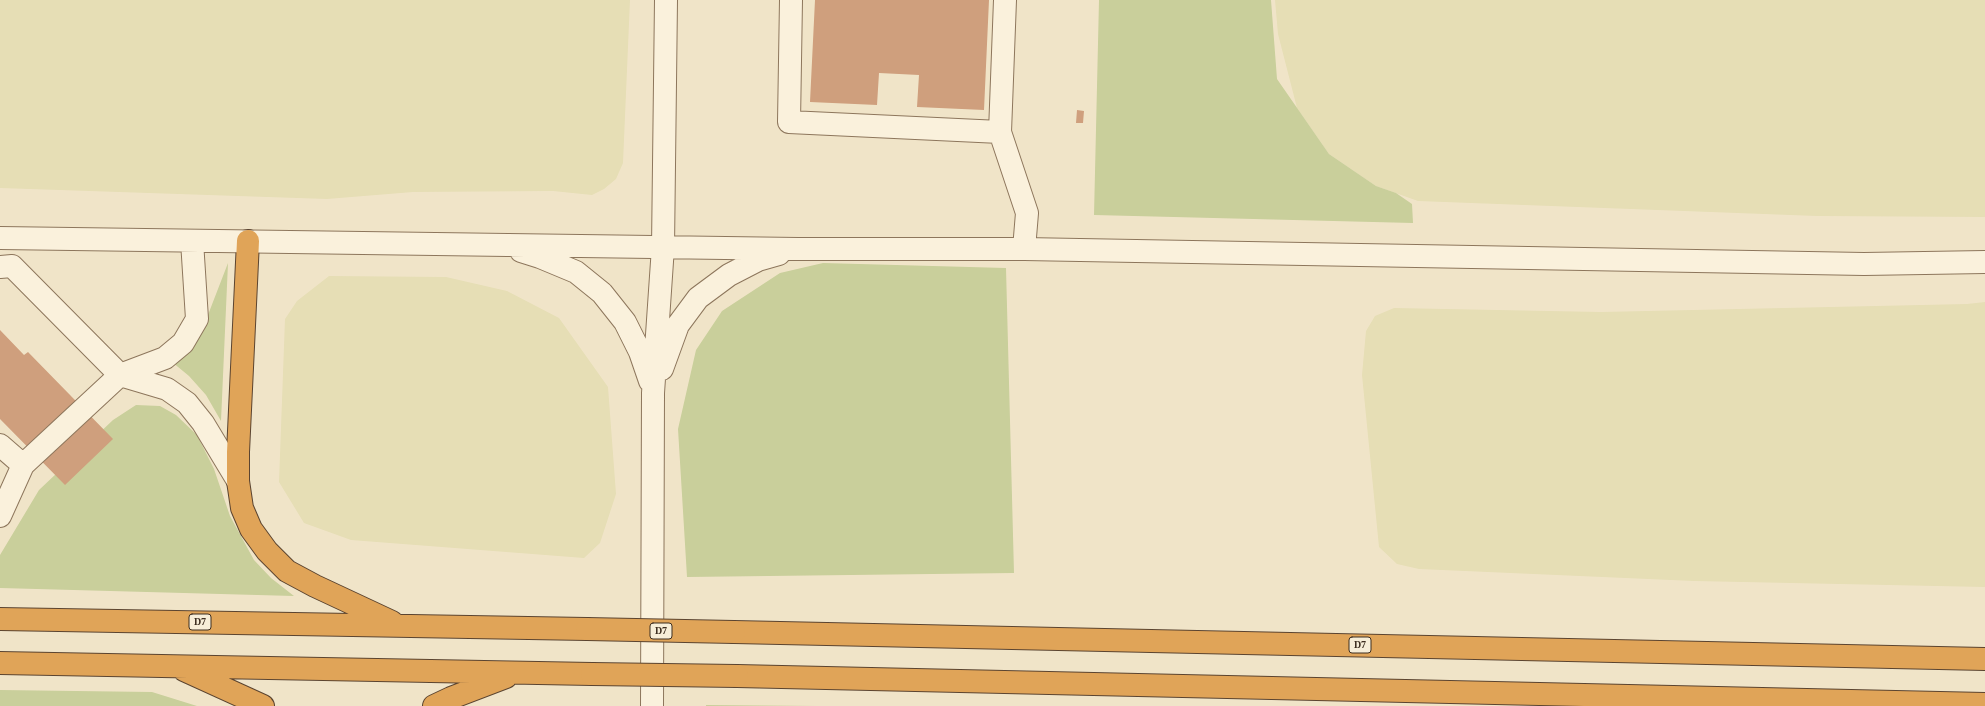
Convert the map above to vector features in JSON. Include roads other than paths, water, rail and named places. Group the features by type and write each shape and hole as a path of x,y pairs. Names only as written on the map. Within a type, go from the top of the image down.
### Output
{"highway":[{"path":"248,242 238,481 242,508 251,529 267,551 287,571 315,586 401,626"},
{"name":"D7","path":"0,619 734,632 1985,659"},
{"path":"0,663 737,676 1985,704"},
{"path":"175,666 262,706"},
{"path":"434,706 516,673"}],"street":[{"path":"652,706 653,393 663,247 666,0"},
{"path":"791,0 789,122 1000,132"},
{"path":"1005,0 1000,132 1027,213 1024,249"},
{"path":"0,238 798,249 1024,249 1856,264 1985,262"},
{"path":"0,516 23,465 120,375 165,358 183,343 197,319 192,240"},
{"path":"497,245 540,257 576,272 602,293 625,322 640,352 653,393"},
{"path":"653,393 678,325 698,298 729,275 758,260 798,249"},
{"path":"0,267 12,266 120,375 167,389 187,403 203,423 238,481"},
{"path":"0,445 23,465"}]}
